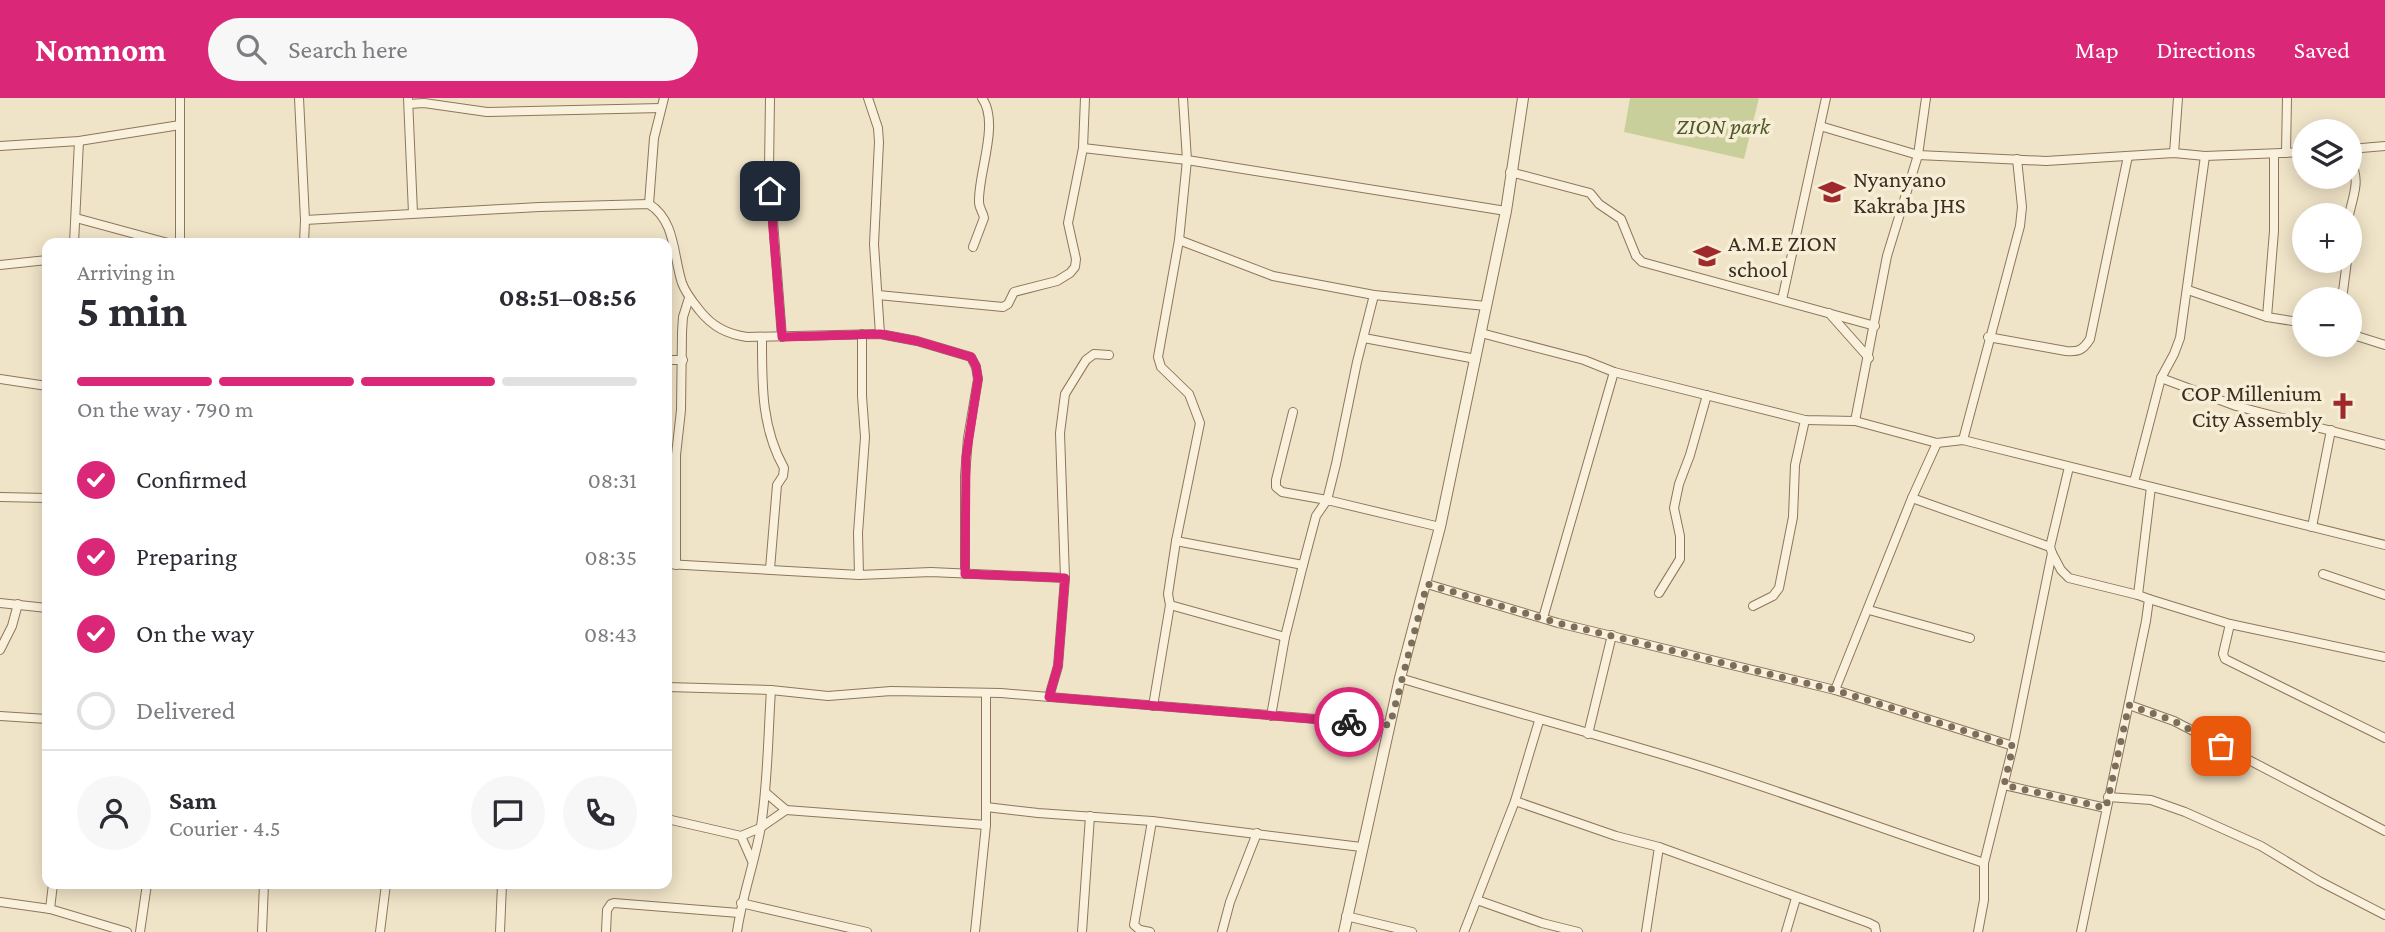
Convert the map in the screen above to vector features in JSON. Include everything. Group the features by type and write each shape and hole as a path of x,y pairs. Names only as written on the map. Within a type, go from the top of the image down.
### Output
{"street":[{"path":"180,98 180,238"},
{"path":"299,98 304,238"},
{"path":"540,98 540,110"},
{"path":"649,204 654,138 664,98"},
{"path":"771,98 769,169 782,337"},
{"path":"973,247 984,218 979,201 989,120 982,98"},
{"path":"878,295 1003,307 1008,304 1014,292 1039,287 1070,273 1075,267 1076,259 1068,223 1083,148 1085,98"},
{"path":"1153,706 1170,605 1168,594 1176,541 1200,423 1189,394 1158,363 1179,240 1187,160 1183,98"},
{"path":"1344,932 1400,678 1440,527 1506,211 1523,98"},
{"path":"1782,300 1826,98"},
{"path":"1855,421 1887,256 1918,155 1926,98"},
{"path":"2174,153 2178,98"},
{"path":"2286,153 2287,98"},
{"path":"870,99 879,142 874,244 880,334"},
{"path":"413,213 408,101 487,112 661,108"},
{"path":"0,146 79,141 180,125"},
{"path":"1820,126 1918,155 2046,161 2174,153 2205,156 2292,153"},
{"path":"74,238 79,141"},
{"path":"2362,148 2385,146"},
{"path":"1083,148 1187,160 1506,211"},
{"path":"2267,317 2274,231 2274,155"},
{"path":"1988,337 2066,351 2076,352 2083,349 2090,339 2128,156"},
{"path":"2134,482 2161,378 2180,338 2205,156"},
{"path":"1963,440 1988,337 2020,226 2022,207 2017,159"},
{"path":"1510,172 1590,192 1598,204 1621,219 1636,256 1642,262 1875,326"},
{"path":"305,220 649,204 656,208 668,226 671,238"},
{"path":"76,218 149,238"},
{"path":"1179,240 1273,276 1374,295 1486,306"},
{"path":"672,243 682,284 689,299 714,327 730,334 762,337 880,334 917,341 971,357 978,379 965,476 965,574"},
{"path":"0,265 42,261"},
{"path":"2188,290 2267,317 2292,321"},
{"path":"1271,716 1285,637 1316,516 1326,500 1336,464 1374,295"},
{"path":"672,542 684,317 689,299"},
{"path":"1829,313 1869,358"},
{"path":"1481,333 1584,360 1614,372 1805,420 1855,421 1937,443 1963,440 2385,545"},
{"path":"859,575 858,533 865,437 862,334"},
{"path":"762,337 766,421 772,444 785,472 777,485 770,569"},
{"path":"1364,338 1476,359"},
{"path":"2362,338 2385,345"},
{"path":"1049,697 1058,666 1065,578 1060,433 1065,394 1086,360 1094,354 1109,355"},
{"path":"672,360 682,360"},
{"path":"1543,618 1614,372"},
{"path":"2161,378 2236,406 2385,444"},
{"path":"0,379 42,385"},
{"path":"1659,593 1680,559 1681,536 1674,508 1706,395"},
{"path":"1293,412 1276,480 1276,487 1282,492 1440,527"},
{"path":"1754,606 1773,596 1779,588 1793,517 1796,466 1805,420"},
{"path":"2312,527 2330,430"},
{"path":"1835,690 1912,498 1937,443"},
{"path":"1978,932 1983,900 1984,863 2013,746 2069,467"},
{"path":"2138,595 2151,487"},
{"path":"0,497 42,498"},
{"path":"1912,498 2051,550 2061,570 2069,578 2138,595 2230,624 2385,657"},
{"path":"1176,541 1303,565"},
{"path":"672,564 859,575 932,572 1065,578"},
{"path":"2323,574 2385,595"},
{"path":"1427,584 1543,618 1835,690 2013,746"},
{"path":"2081,932 2149,599"},
{"path":"0,603 42,607"},
{"path":"0,650 12,626 18,604"},
{"path":"1170,605 1285,637"},
{"path":"1869,610 1970,638"},
{"path":"2230,624 2223,654 2225,659 2385,738"},
{"path":"1588,734 1612,635"},
{"path":"1400,678 1689,763 1984,863"},
{"path":"672,687 771,690 841,696 891,691 986,693 1390,725"},
{"path":"737,932 741,903 760,828 765,792 771,690"},
{"path":"975,932 986,825 986,693"},
{"path":"2129,705 2174,721 2385,831"},
{"path":"0,716 42,719"},
{"path":"1464,932 1515,801 1539,721"},
{"path":"2004,785 2106,808"},
{"path":"765,792 786,810 986,825"},
{"path":"2108,797 2151,800 2185,812 2261,846 2319,881 2385,915"},
{"path":"1515,801 1616,836 1659,847 1869,923 1875,926 1876,932"},
{"path":"986,807 1152,821 1361,847"},
{"path":"672,820 741,836 760,828 786,810"},
{"path":"1082,932 1090,816"},
{"path":"1150,932 1140,930 1134,925 1152,821"},
{"path":"1222,932 1230,902 1257,833"},
{"path":"741,836 751,861"},
{"path":"1646,932 1659,847"},
{"path":"50,909 52,889"},
{"path":"140,932 146,889"},
{"path":"262,932 264,889"},
{"path":"380,932 385,889"},
{"path":"500,932 502,889"},
{"path":"1786,932 1796,898"},
{"path":"1477,900 1542,923 1578,932"},
{"path":"0,902 50,909 127,932"},
{"path":"606,932 607,910 614,903 739,913"},
{"path":"741,903 867,932"},
{"path":"1346,916 1412,932"}],"green space":[{"name":"ZION park","path":"1630,98 1759,98 1744,159 1624,132"}],"way so far":[{"path":"1349,722 1390,725 1400,678 1427,584 1558,623 1835,690 2013,746 2004,785 2106,808 2129,705 2174,721 2221,746"}],"place":[{"name":"Nyanyano Kakraba JHS","path":"1832,192"},
{"name":"A.M.E ZION school","path":"1707,256"},
{"name":"COP Millenium City Assembly","path":"2343,406"}],"route":[{"path":"770,191 782,337 880,334 963,353 971,357 976,366 978,379 965,476 965,574 1065,578 1058,666 1049,697 1349,722"}]}
